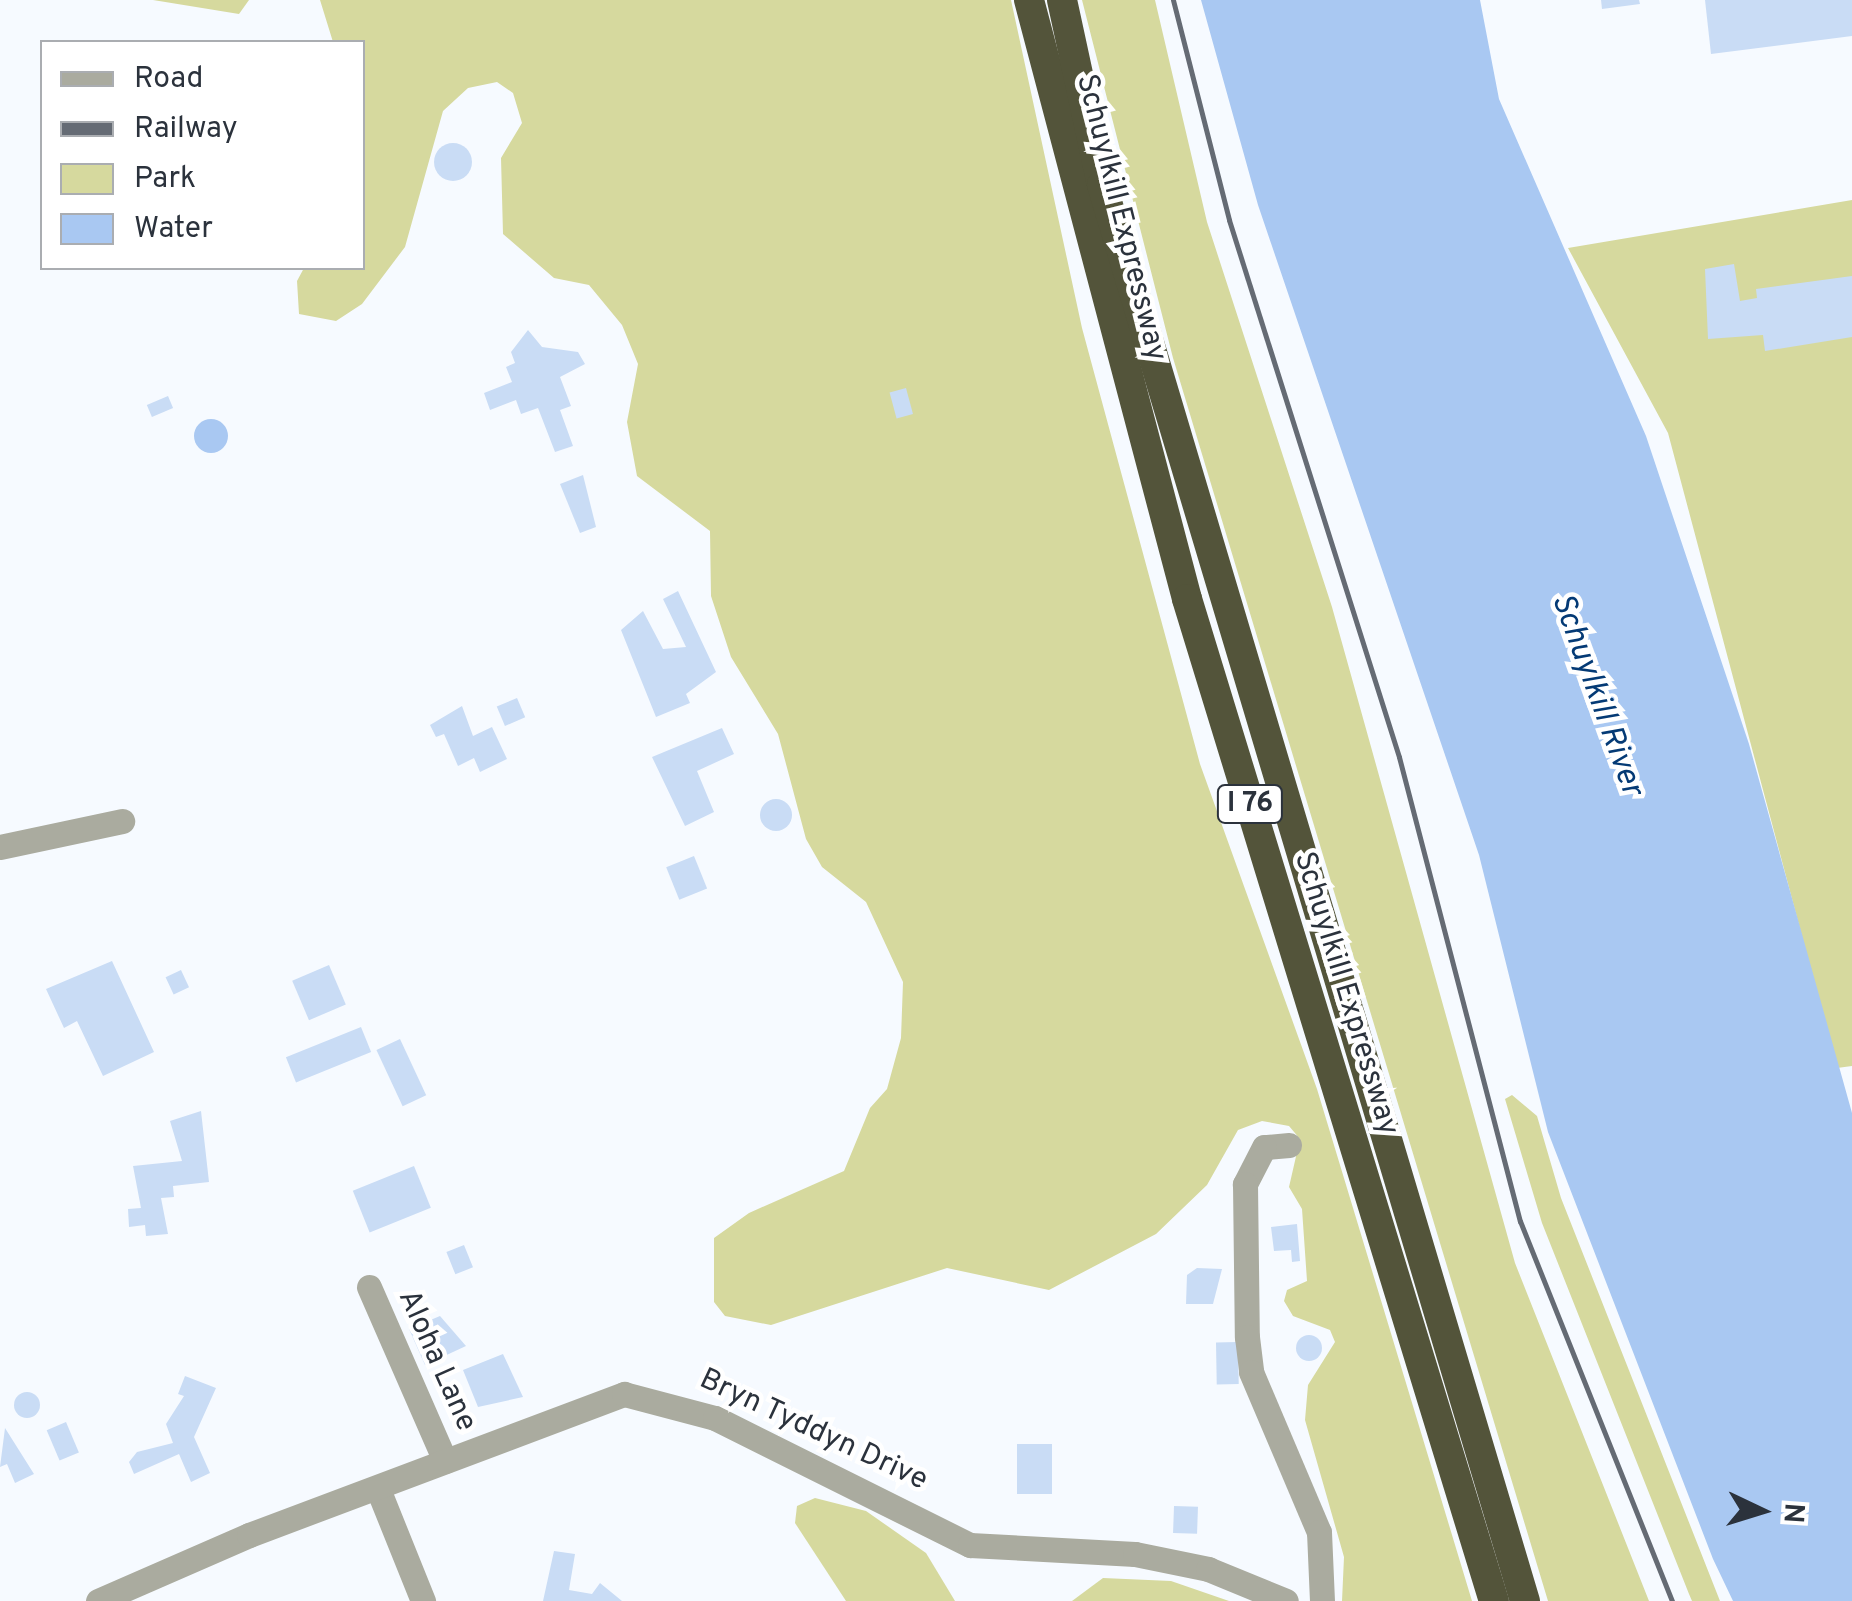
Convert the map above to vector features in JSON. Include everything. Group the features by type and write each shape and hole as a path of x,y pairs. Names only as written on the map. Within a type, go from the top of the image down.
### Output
{"highway":[{"name":"Schuylkill Expressway","path":"1029,0 1187,599 1494,1601"},
{"name":"Schuylkill Expressway","path":"1062,0 1102,185 1525,1601"}],"street":[{"path":"0,847 122,821"},
{"path":"1289,1146 1264,1146 1245,1184 1246,1337 1251,1372 1318,1532 1322,1601"},
{"name":"Aloha Lane","path":"368,1287 445,1461"},
{"name":"Bryn Tyddyn Drive","path":"98,1601 445,1461 624,1394 667,1400 904,1505 970,1544 1135,1554 1208,1568 1286,1601"},
{"path":"378,1488 423,1601"}],"green space":[{"path":"153,0 249,0 239,14"},
{"path":"320,0 1011,0 1082,328 1200,764 1317,1089 1472,1601 1342,1601 1344,1557 1305,1420 1308,1385 1335,1342 1330,1330 1293,1316 1284,1301 1287,1290 1307,1281 1302,1209 1289,1187 1300,1139 1289,1126 1262,1121 1238,1130 1207,1185 1156,1234 1049,1290 947,1268 771,1325 725,1316 714,1302 714,1238 749,1213 844,1171 870,1108 887,1089 901,1038 903,982 866,902 822,867 806,839 778,734 731,657 711,596 710,531 637,476 627,422 638,364 622,325 589,285 554,278 503,234 501,158 522,123 513,93 497,82 468,88 443,111 405,247 362,304 336,321 299,314 297,281 303,270 365,270 365,40 332,40"},
{"path":"1082,0 1155,0 1207,222 1332,607 1515,1263 1649,1601 1548,1601 1173,358"},
{"path":"1852,200 1852,1066 1837,1068 1668,433 1568,248"},
{"path":"1512,1095 1537,1116 1561,1198 1720,1601 1692,1601 1689,1594 1542,1223 1505,1099"},
{"path":"815,1498 866,1511 926,1553 955,1601 846,1601 795,1523 797,1506"},
{"path":"1103,1578 1171,1581 1229,1601 1072,1601"}],"water":[{"name":"Schuylkill River","path":"1201,0 1480,0 1499,99 1646,436 1749,744 1852,1113 1852,1601 1733,1601 1713,1559 1548,1132 1479,855 1258,205"},
{"path":"211,419 223,424 228,436 223,448 211,453 199,448 194,436 199,424"}],"building":[{"path":"1601,0 1639,0 1640,4 1602,9"},
{"path":"1705,0 1852,0 1852,36 1711,54"},
{"path":"453,143 467,148 472,162 467,176 453,181 439,176 434,162 439,148"},
{"path":"1734,264 1740,301 1757,298 1756,289 1852,276 1852,337 1765,351 1763,335 1708,339 1705,269"},
{"path":"528,330 542,347 578,352 585,364 560,377 571,406 560,410 573,446 555,452 538,408 521,414 516,400 490,410 484,393 512,382 506,367 515,363 511,352"},
{"path":"906,388 913,414 897,418 890,392"},
{"path":"168,396 173,408 152,417 147,405"},
{"path":"583,475 596,527 580,533 560,484"},
{"path":"678,591 716,672 686,694 690,703 656,717 621,630 643,611 663,649 686,647 663,599"},
{"path":"517,698 525,717 505,726 497,707"},
{"path":"462,706 473,736 492,727 507,759 480,772 474,758 458,766 444,734 436,737 430,725"},
{"path":"722,728 734,754 697,771 714,812 685,826 652,757"},
{"path":"776,799 787,804 792,815 787,826 776,831 765,826 760,815 765,804"},
{"path":"694,856 707,888 679,900 666,867"},
{"path":"112,961 154,1052 103,1076 77,1021 64,1028 46,989"},
{"path":"329,965 346,1005 309,1020 292,981"},
{"path":"181,970 189,987 174,994 166,977"},
{"path":"361,1027 371,1052 296,1082 286,1057"},
{"path":"400,1039 426,1095 403,1106 376,1050"},
{"path":"201,1111 209,1182 173,1186 174,1197 161,1198 168,1234 146,1236 145,1225 129,1227 128,1209 141,1208 133,1166 182,1161 170,1121"},
{"path":"414,1166 431,1208 370,1232 353,1191"},
{"path":"1297,1224 1300,1261 1292,1262 1291,1250 1274,1251 1271,1227"},
{"path":"464,1245 473,1267 455,1274 446,1252"},
{"path":"1197,1268 1222,1269 1213,1304 1186,1304 1187,1275"},
{"path":"440,1316 466,1346 425,1365 409,1329"},
{"path":"1309,1335 1318,1339 1322,1348 1318,1357 1309,1361 1300,1357 1296,1348 1300,1339"},
{"path":"1216,1342 1238,1342 1239,1384 1217,1384"},
{"path":"503,1354 523,1397 478,1407 463,1370"},
{"path":"185,1376 216,1388 194,1437 210,1473 191,1482 179,1454 134,1474 129,1462 137,1452 173,1443 166,1424 184,1396 178,1394"},
{"path":"27,1392 37,1395 37,1415 27,1418 17,1415 14,1405 17,1395"},
{"path":"66,1422 79,1452 60,1461 47,1430"},
{"path":"5,1428 34,1474 15,1483 7,1464 0,1467"},
{"path":"1017,1444 1052,1444 1052,1494 1017,1494"},
{"path":"1174,1506 1198,1507 1197,1534 1173,1533"},
{"path":"554,1551 575,1554 569,1590 592,1594 600,1583 622,1601 543,1601"}],"railway":[{"path":"1173,0 1229,220 1399,757 1520,1221 1672,1601"}]}
